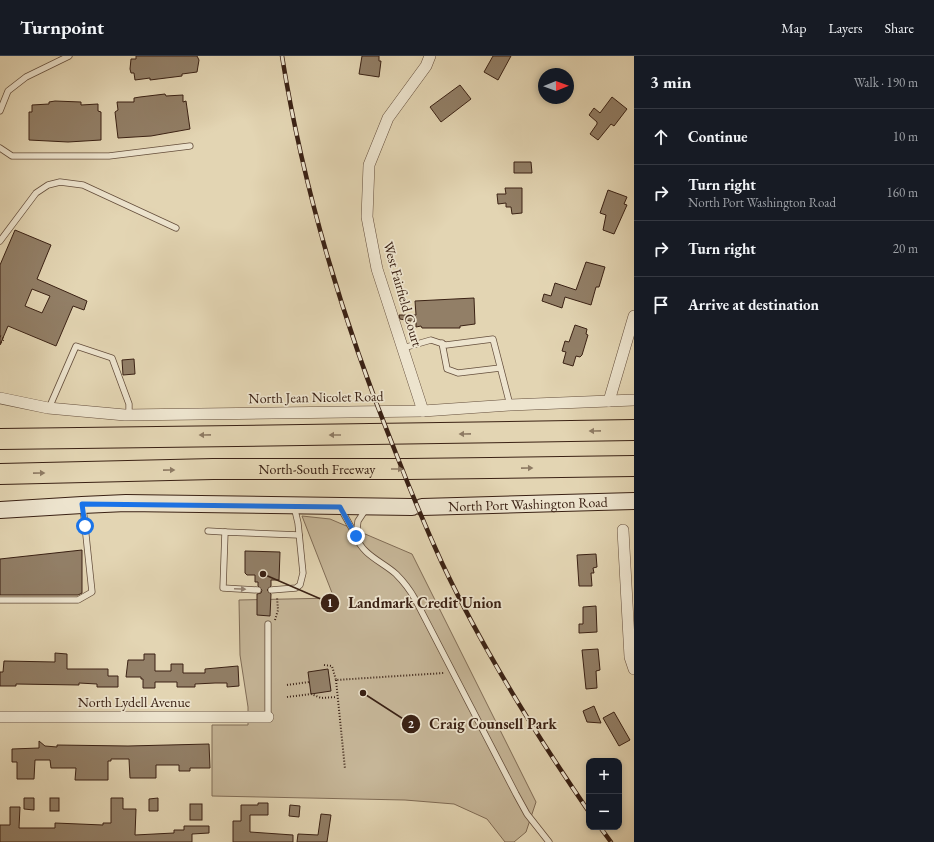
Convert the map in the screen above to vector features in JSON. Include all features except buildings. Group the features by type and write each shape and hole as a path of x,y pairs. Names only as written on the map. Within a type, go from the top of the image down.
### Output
{"highway":[{"path":"0,439 212,435 408,435 634,430"},
{"name":"North-South Freeway","path":"0,474 213,469 634,466"}],"main road":[{"name":"North Port Washington Road","path":"0,510 82,504 367,508 634,501"}],"street":[{"name":"West Fairfield Court","path":"423,411 377,269 367,217 369,165 388,118 426,66 430,56"},
{"path":"609,401 634,316"},
{"name":"North Jean Nicolet Road","path":"0,398 48,408 79,412 130,415 423,411 510,405 634,400"},
{"path":"622,530 630,657 634,668"},
{"name":"North Lydell Avenue","path":"0,716 268,717"}],"lane":[{"path":"0,112 8,91 26,77 69,56"},
{"path":"0,148 12,156 109,156 190,146"},
{"path":"0,241 36,193 48,185 60,182 83,185 176,228"},
{"path":"403,348 432,340 446,345 493,339 510,405"},
{"path":"442,343 447,369 452,372 458,373 500,368"},
{"path":"48,408 76,346 112,358 129,404 130,415"},
{"path":"0,600 78,600 92,592 82,504"},
{"path":"271,590 296,588 300,585 303,573 294,506"},
{"path":"340,507 362,547 395,573 408,588 527,814 549,842"},
{"path":"356,536 358,521 367,508"},
{"path":"208,531 299,535"},
{"path":"225,532 223,588 258,590"},
{"path":"268,624 268,717"}],"path":[{"path":"0,336 4,339 0,344"},
{"path":"268,624 275,620 278,610 277,597 271,590"},
{"path":"324,665 332,666 336,680 345,768"},
{"path":"336,680 454,673"},
{"path":"287,685 309,682"},
{"path":"287,697 311,694 321,698 337,697"}],"shaded area":[{"path":"302,516 330,519 412,554 536,802 526,832 514,842 505,842 487,819 454,804 405,800 212,796 212,725 248,725 248,707 240,655 239,600 334,598"}],"railway":[{"path":"282,56 302,159 328,259 360,358 424,523 442,563 492,659 549,752 586,808"},
{"path":"602,830 611,842"}],"place":[{"name":"Landmark Credit Union","path":"263,574"},
{"name":"Craig Counsell Park","path":"363,693"}],"route":[{"path":"85,526 82,504 340,507 356,536"}]}
